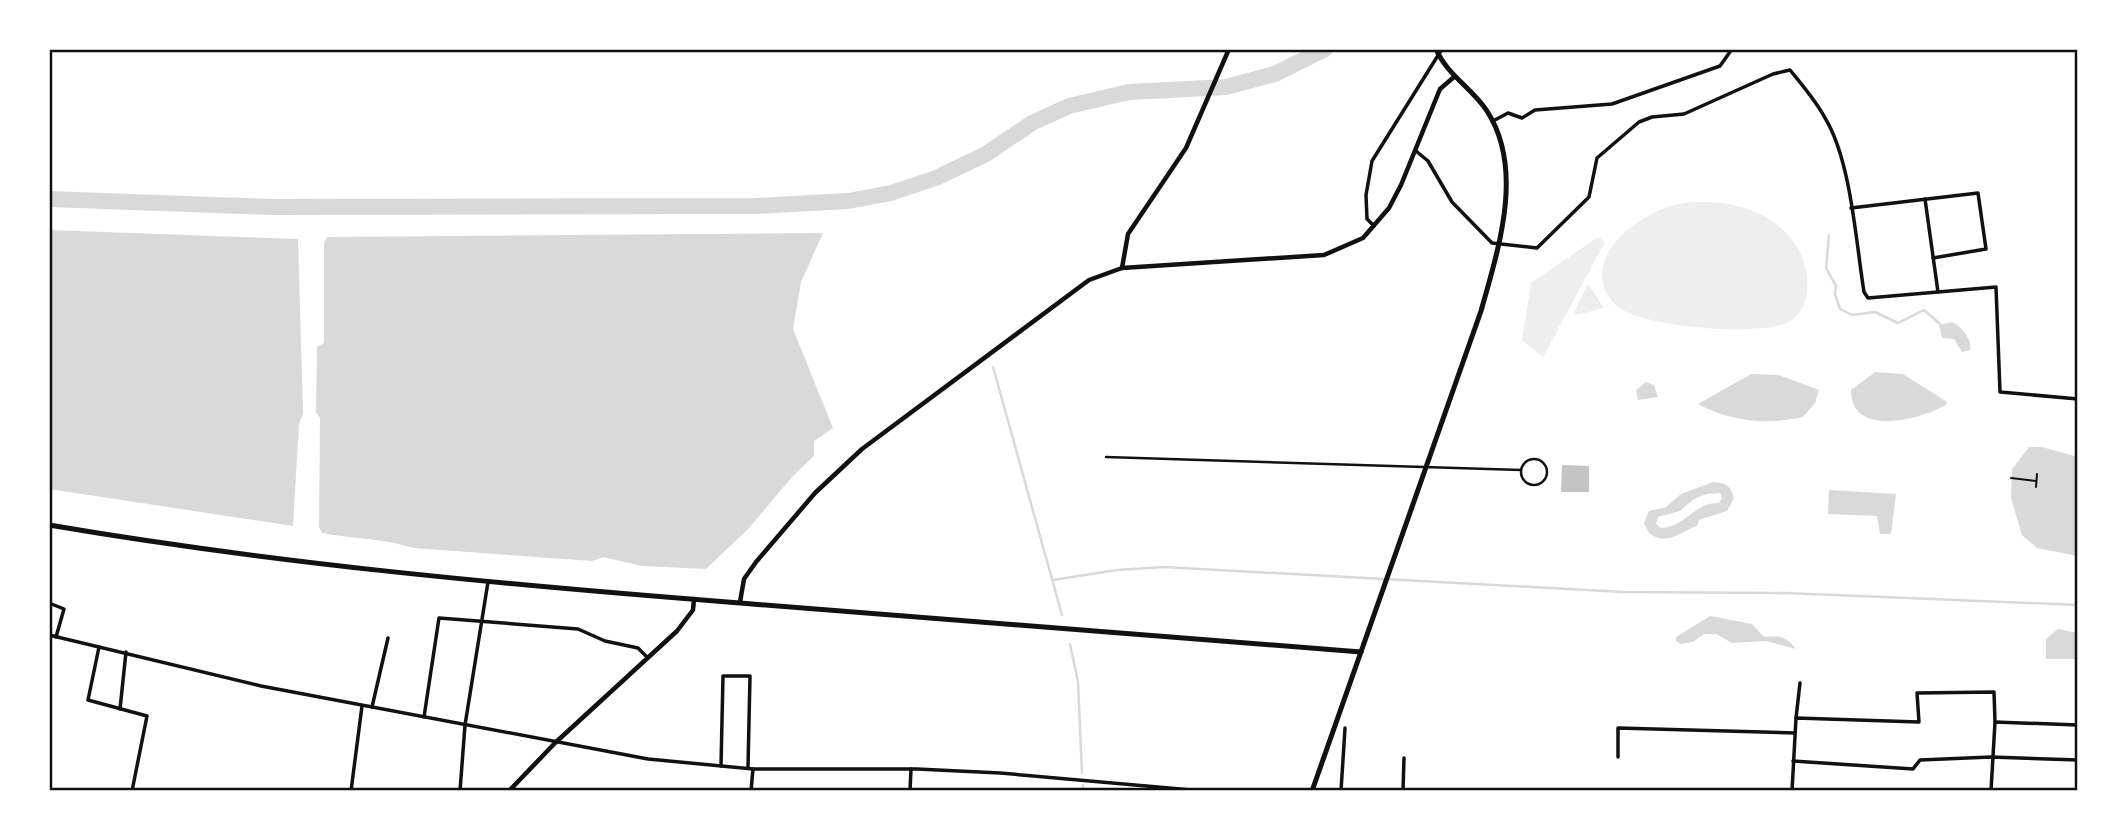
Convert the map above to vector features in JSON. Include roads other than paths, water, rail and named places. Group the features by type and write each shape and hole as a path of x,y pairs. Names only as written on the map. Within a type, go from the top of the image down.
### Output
{"main road":[{"path":"1312,791 1427,469 1481,311 1499,246 1505,203 1503,144 1478,99 1454,77 1436,49"},
{"path":"49,525 254,555 488,582 1361,652"}],"street":[{"path":"1122,268 1128,234 1176,166 1208,102 1229,49"},
{"path":"1374,226 1367,219 1366,195 1371,160 1442,49"},
{"path":"1492,121 1508,113 1522,118 1535,110 1612,104 1720,66 1732,49"},
{"path":"1416,151 1428,161 1452,202 1485,237 1499,246 1537,248 1589,197 1597,158 1639,122 1652,117 1684,114 1785,69 1794,75 1826,119 1844,171 1868,298 1996,287 2000,392 2078,399"},
{"path":"740,603 744,579 756,562 815,493 862,449 1089,279 1122,268 1324,255 1363,238 1389,208 1416,151 1440,89 1454,77"},
{"path":"1850,208 1978,193 1985,233 1986,246 1983,252 1933,258"},
{"path":"1925,198 1938,292"},
{"path":"1106,457 1521,470"},
{"path":"1536,460 1544,465 1546,475 1541,483 1531,485 1523,479 1521,470 1527,462 1536,460"},
{"path":"460,791 465,725 488,582"},
{"path":"509,791 555,743 687,620 693,610 694,599"},
{"path":"49,603 64,609 56,637"},
{"path":"424,718 439,618 578,629 604,641 638,648 648,658"},
{"path":"49,635 261,686 648,759 751,768 911,769 1000,773 1203,791"},
{"path":"372,707 388,638"},
{"path":"99,647 88,700 147,716 132,791"},
{"path":"120,709 126,652"},
{"path":"721,766 723,676 750,676 751,791"},
{"path":"1791,791 1800,682"},
{"path":"1796,718 1919,722 1917,693 1994,692 1991,791"},
{"path":"351,791 362,706"},
{"path":"1994,722 2078,725"},
{"path":"1341,791 1345,728"},
{"path":"1618,757 1618,728 1795,733"},
{"path":"1793,761 1913,769 1920,760 1991,757 2078,760"},
{"path":"1403,791 1404,758"},
{"path":"910,791 911,769"}],"waterway":[{"path":"49,199 273,207 756,206 848,201 891,193 936,178 986,154 1032,123 1069,106 1129,92 1226,87 1275,74 1325,49"},
{"path":"1829,235 1826,268 1836,286 1835,294 1840,309 1852,315 1875,312 1898,323 1924,310 1940,324"},
{"path":"993,367 1062,615"},
{"path":"1053,580 1117,570 1164,567 1623,592 1786,593 2078,605"},
{"path":"1070,644 1078,682 1082,773"},
{"path":"1083,785 1083,791"}]}
